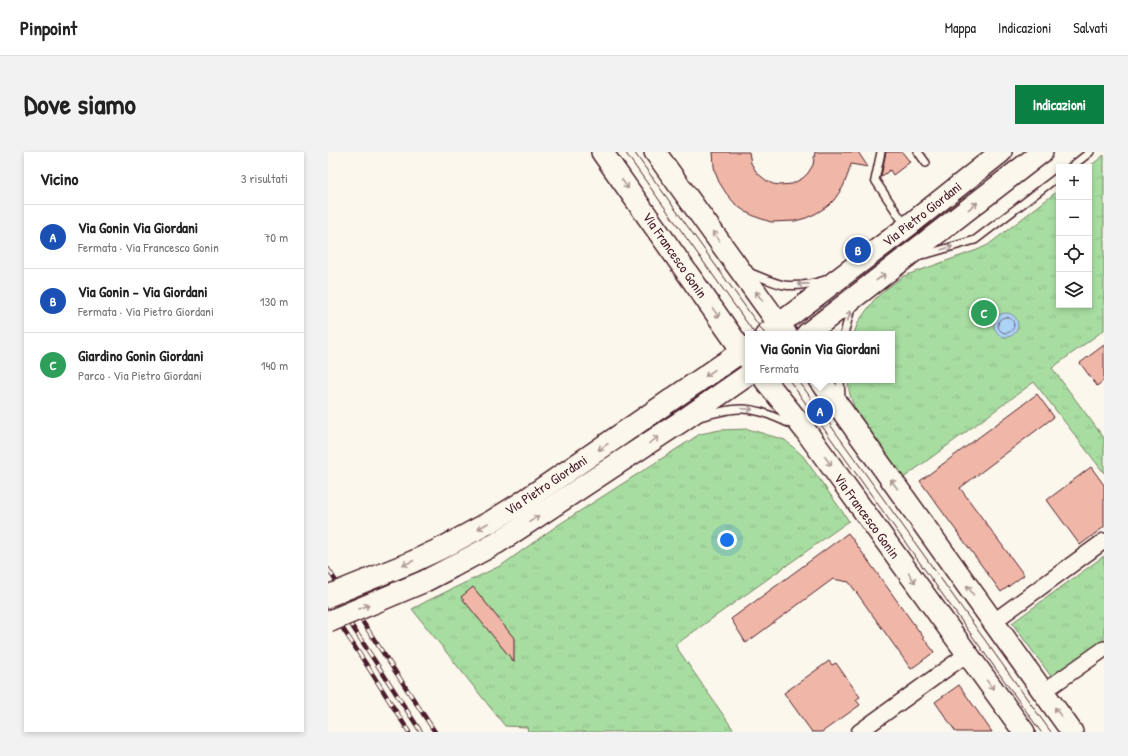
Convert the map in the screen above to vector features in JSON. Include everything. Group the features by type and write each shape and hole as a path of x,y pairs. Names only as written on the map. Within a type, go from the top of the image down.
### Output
{"main road":[{"name":"Via Francesco Gonin","path":"602,152 745,351"},
{"path":"655,152 739,268 777,331"},
{"name":"Via Pietro Giordani","path":"777,331 841,276 908,226 1001,152"},
{"name":"Via Pietro Giordani","path":"811,331 1042,152"},
{"name":"Via Pietro Giordani","path":"328,596 412,562 444,547 492,521 745,353"},
{"name":"Via Pietro Giordani","path":"328,622 423,582 497,543 682,421 745,377"},
{"name":"Via Francesco Gonin","path":"767,383 805,430 1024,732"},
{"path":"822,383 1072,732"}],"street":[{"path":"993,622 1104,541"},
{"path":"1043,692 1104,649"},
{"path":"859,732 967,654"}],"lane":[{"path":"881,152 875,180 899,216 908,226"},
{"path":"918,152 926,163"},
{"path":"1075,164 1090,152"},
{"name":"Via Pietro Giordani","path":"909,256 927,254 975,240 1056,178"},
{"path":"739,268 762,278 784,285 809,284 841,276"},
{"path":"845,331 854,298"},
{"path":"840,383 843,413"},
{"name":"Via Pietro Giordani","path":"682,421 738,408 759,411 805,430"}],"green space":[{"path":"1104,155 1104,330 1052,368 1104,438 1104,473 1034,382 902,479 860,419 854,406 848,383 895,383 895,331 855,331 858,322 874,300 904,276 988,245 1056,192 1056,308 1092,308 1092,165"},
{"path":"748,429 785,440 803,456 849,521 675,645 735,732 528,732 527,727 505,726 412,609 502,565 555,527 700,434 720,430"},
{"path":"1104,556 1104,642 1053,679 1012,623"}],"water":[{"path":"1006,313 1011,314 1017,320 1017,330 1011,336 1006,337 1001,336 995,330 994,325 995,320 1001,314"}],"building":[{"path":"713,152 749,152 751,163 757,173 767,181 780,185 792,184 803,178 813,165 815,152 858,152 868,167 851,164 843,187 834,200 828,206 815,214 795,221 771,222 746,212 736,205 726,193 715,172"},
{"path":"886,152 902,152 910,162 893,175 890,170 881,177"},
{"path":"1104,345 1104,380 1097,386 1080,363"},
{"path":"1037,394 1054,417 960,488 1024,575 1001,592 920,481"},
{"path":"1091,467 1104,485 1104,527 1080,545 1047,500"},
{"path":"848,533 934,652 911,669 849,582 833,579 746,643 731,619"},
{"path":"473,587 514,638 514,662 461,597"},
{"path":"829,661 832,665 836,663 860,697 856,700 860,705 822,732 812,732 784,693"},
{"path":"959,685 992,732 956,732 935,702"}],"tram line":[{"path":"625,152 753,331"},
{"path":"634,152 763,331"},
{"path":"791,383 1041,732"},
{"path":"800,383 1051,732"}],"railway":[{"path":"328,569 435,732"},
{"path":"328,589 421,732"},
{"path":"328,606 409,732"}],"place":[{"name":"Via Gonin - Via Giordani","path":"858,250"},
{"name":"Giardino Gonin Giordani","path":"984,313"},
{"name":"Via Gonin Via Giordani","path":"820,411"}]}
